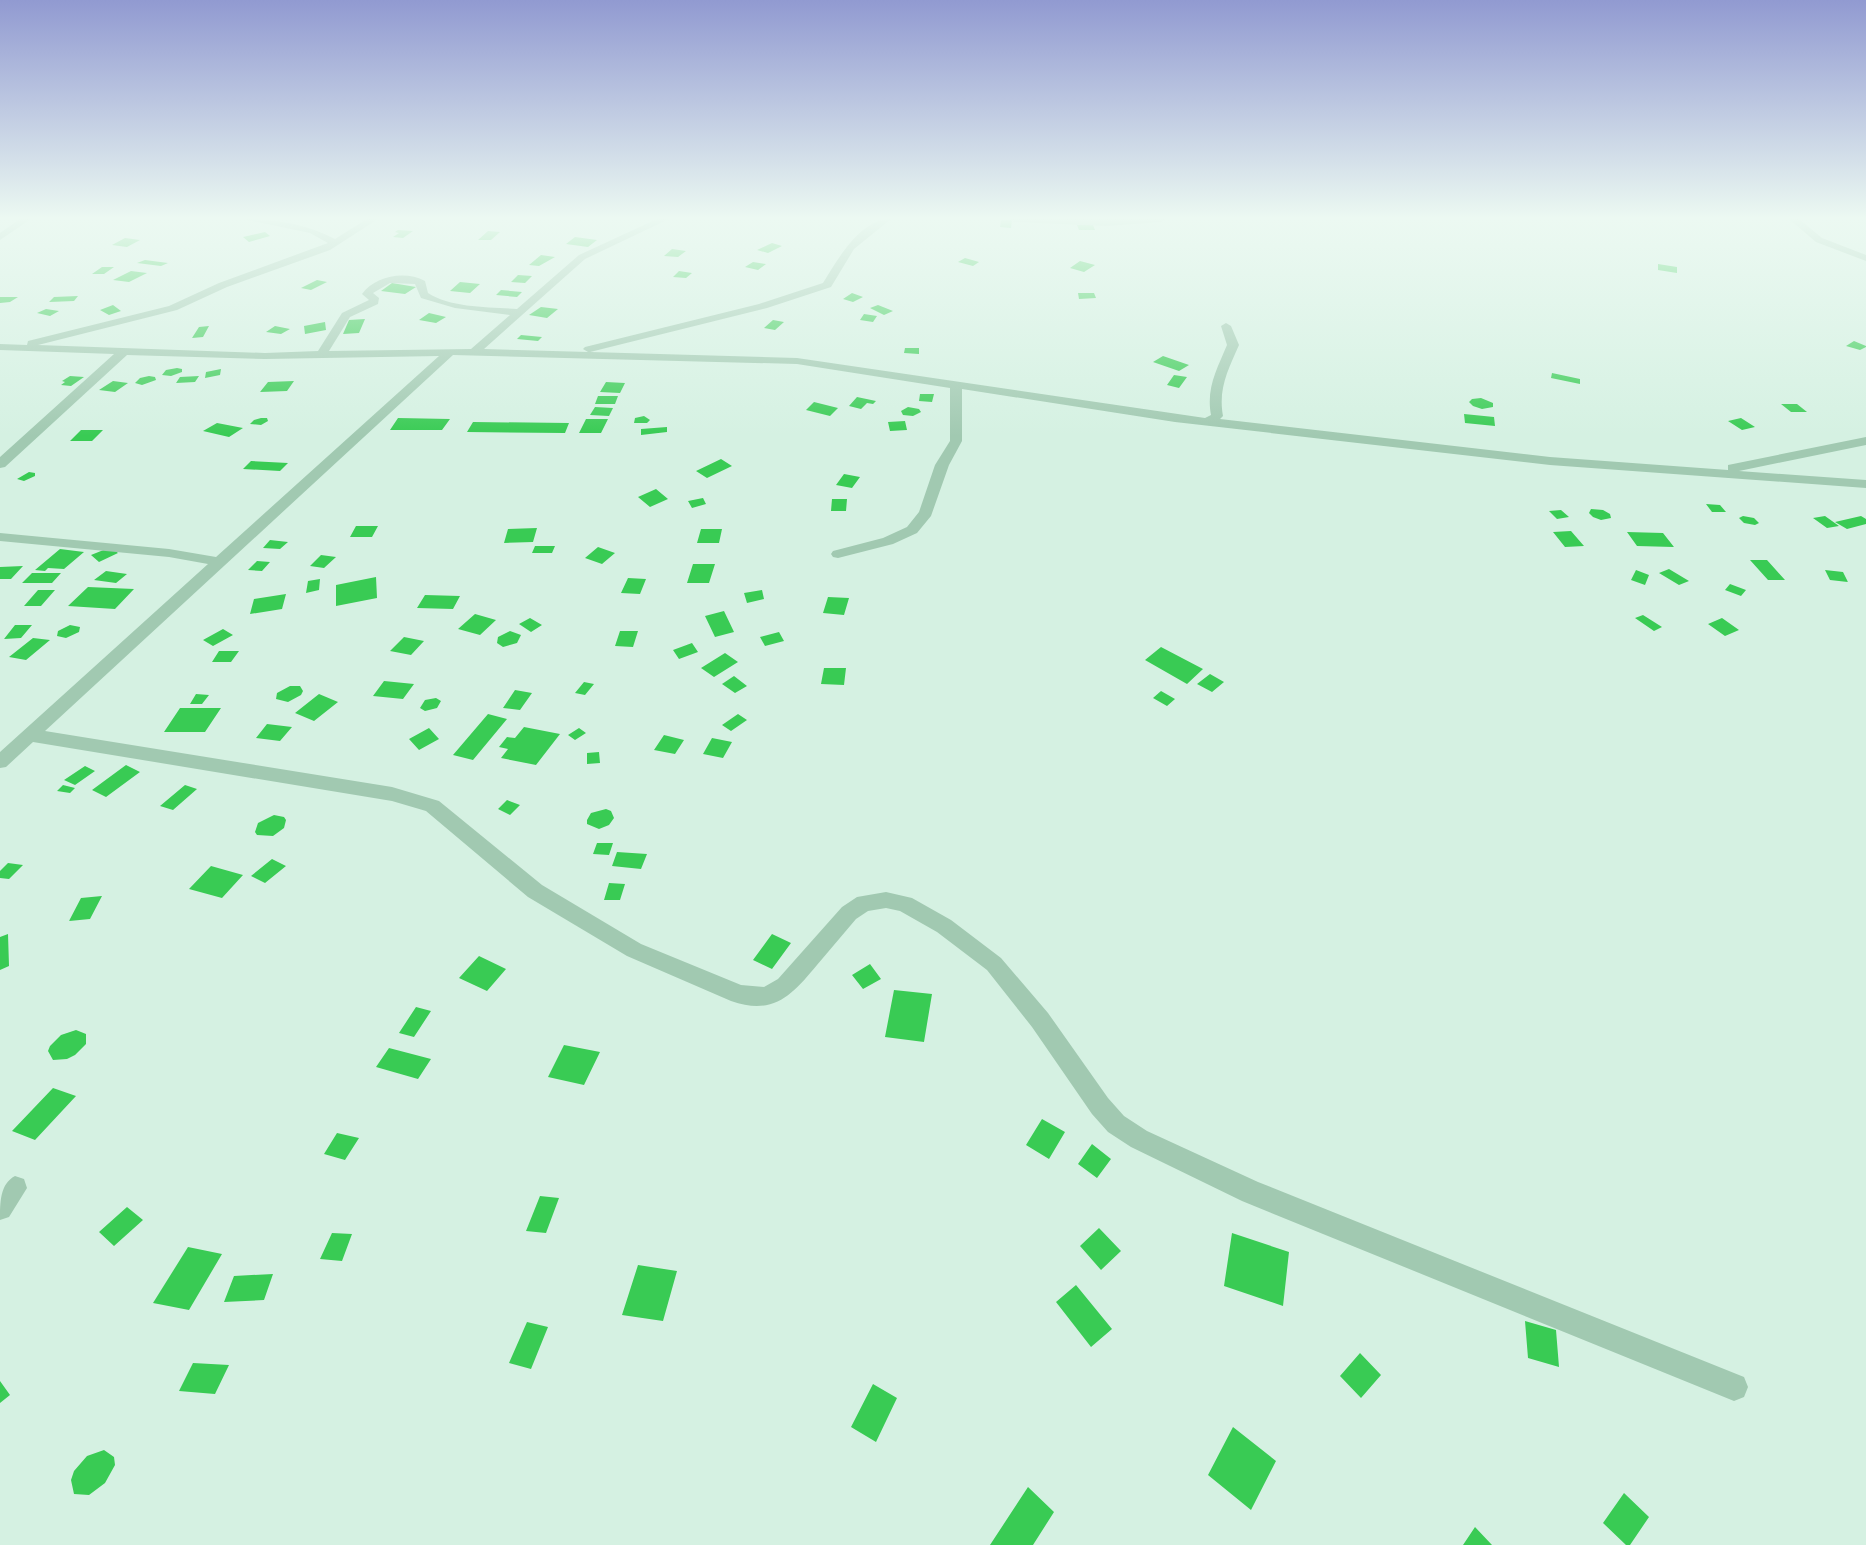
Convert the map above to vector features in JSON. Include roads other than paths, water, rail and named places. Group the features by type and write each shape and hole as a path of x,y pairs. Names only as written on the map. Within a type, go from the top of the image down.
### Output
{"street":[{"path":"6,347 173,308 210,291"},
{"path":"321,354 346,315 374,302 374,298 367,294 368,291"},
{"path":"422,291 425,297 454,305 519,312"},
{"path":"473,353 543,291"},
{"path":"567,355 763,306 808,291"},
{"path":"1207,422 1217,416 1214,400 1216,384 1233,345 1226,326"},
{"path":"6,347 265,356 450,352 797,361 1207,422 1550,461 1866,484"},
{"path":"0,464 124,351"},
{"path":"0,762 450,352"},
{"path":"838,554 888,541 912,530 926,513 942,465 956,441 956,385"},
{"path":"1712,473 1866,441"},
{"path":"0,537 159,552 220,562"},
{"path":"29,735 392,794 432,806 535,891 634,950 729,990 757,998 775,995 786,986 849,913 864,903 886,900 905,904 944,926 994,964 1040,1020 1100,1106 1116,1124 1139,1139 1251,1192 1734,1387"},
{"path":"0,1208 15,1188"}]}
